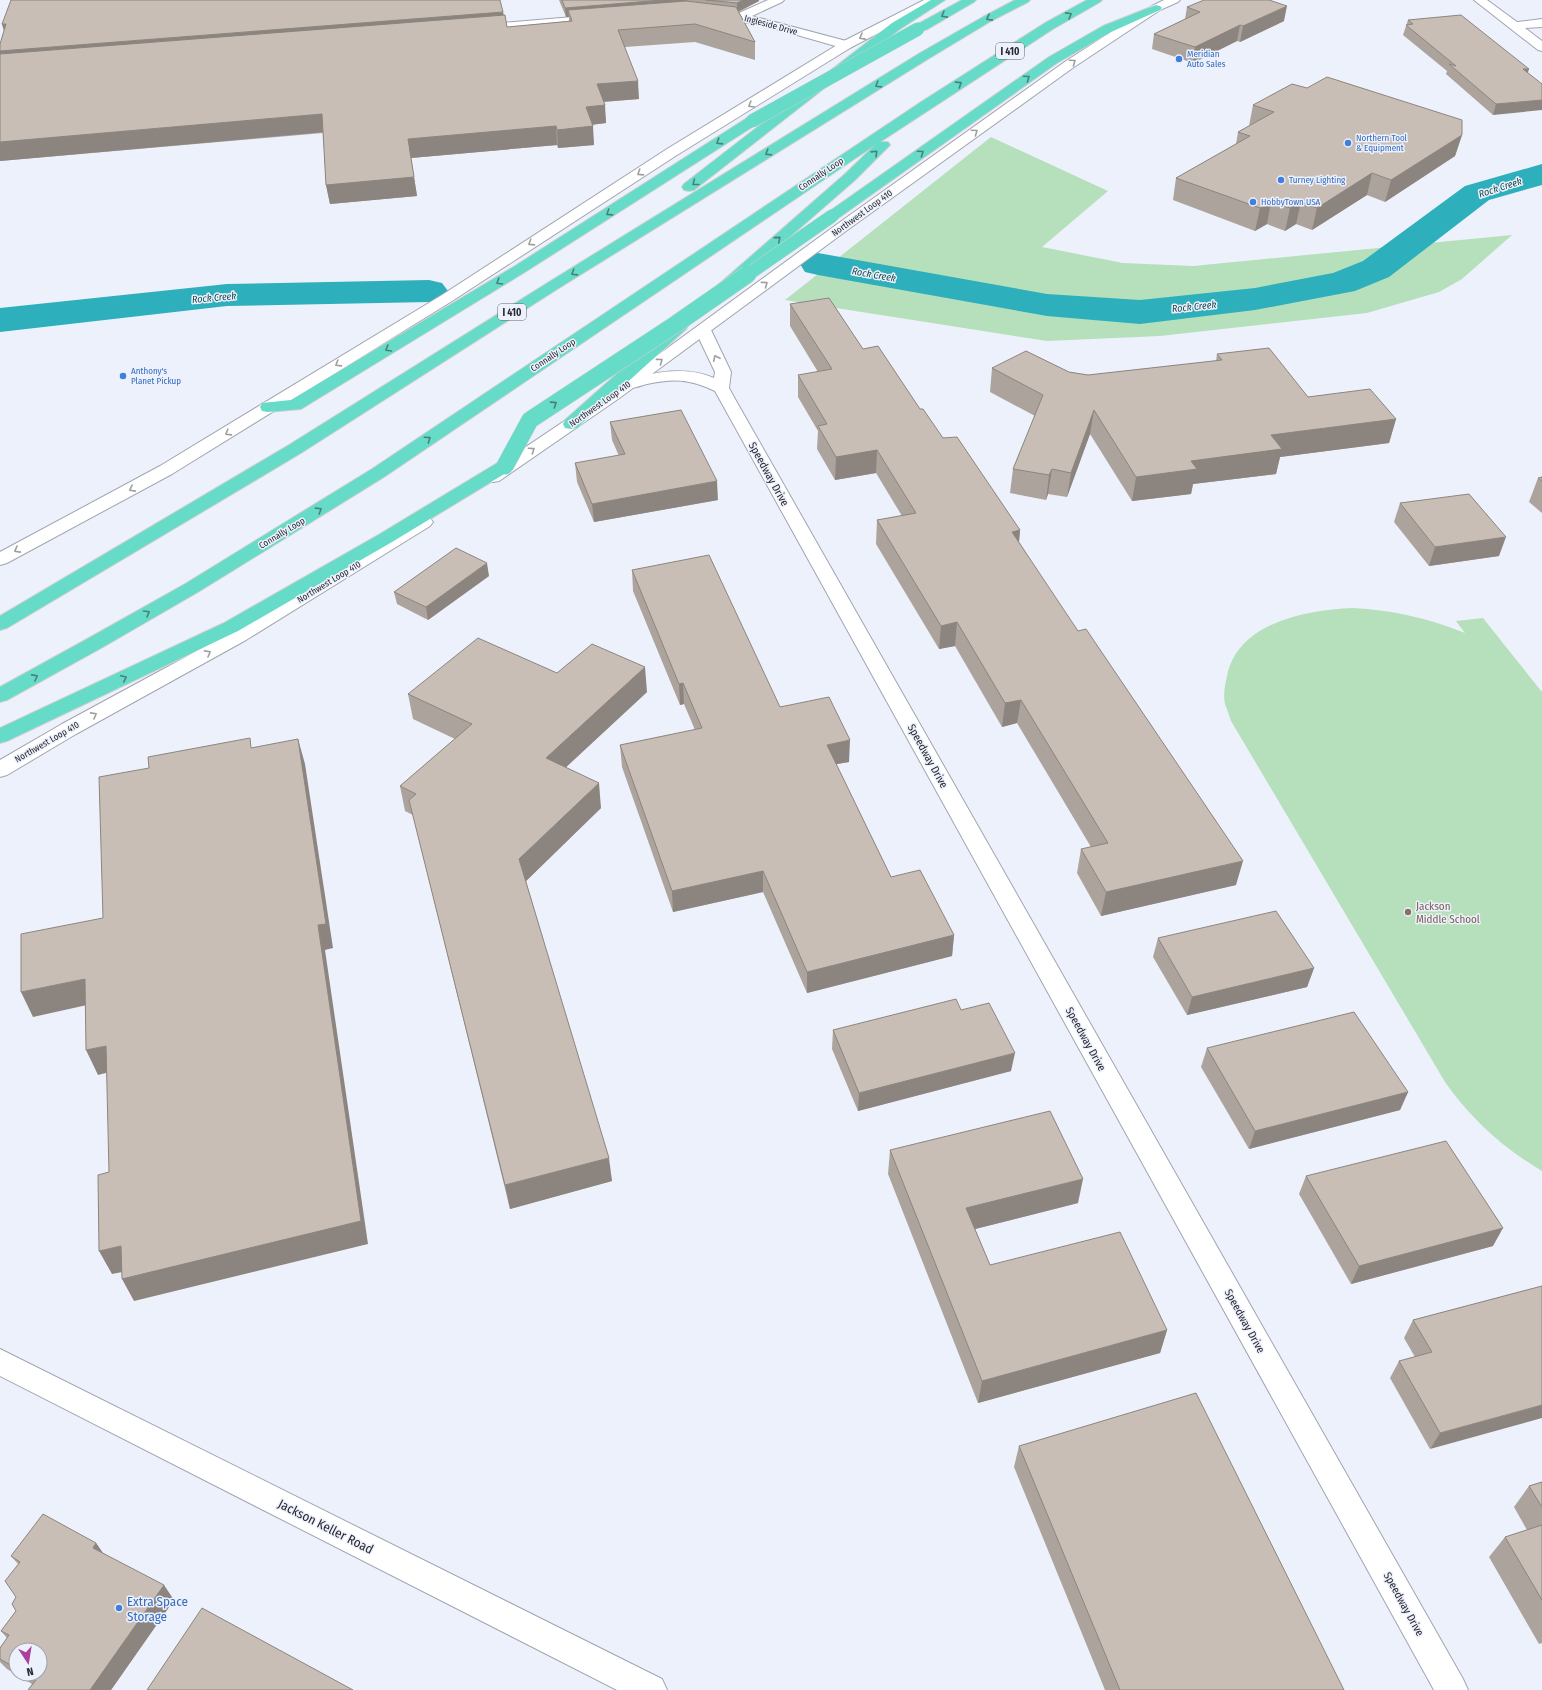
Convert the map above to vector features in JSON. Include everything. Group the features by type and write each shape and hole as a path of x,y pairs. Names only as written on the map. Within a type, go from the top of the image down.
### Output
{"highway":[{"path":"593,261 896,26 939,0"},
{"path":"268,408 295,405 520,269 752,121 970,0"},
{"name":"I 410","path":"0,624 295,449 593,261 924,56 987,19 1024,0"},
{"name":"Connally Loop","path":"0,695 45,671 218,572 372,477 926,105 1049,26 1096,0"},
{"path":"0,736 231,627 386,538 505,466 530,420 676,324 1053,60 1107,29 1156,8"},
{"path":"571,424 751,262 850,177 926,105"}],"main road":[{"path":"740,17 778,0"},
{"path":"0,559 166,470 446,298 672,152 846,45 933,0"},
{"name":"Northwest Loop 410","path":"0,770 69,729 240,636 361,562 489,480 628,384 841,228 1070,64 1156,8 1174,0"},
{"path":"1480,0 1542,47"},
{"name":"Ingleside Drive","path":"699,13 740,17 846,45"},
{"path":"468,30 587,20"},
{"path":"1514,26 1542,23"},
{"path":"628,384 660,377 681,375 696,377 721,388 723,372 703,330"},
{"name":"Speedway Drive","path":"721,388 1452,1690"},
{"name":"Jackson Keller Road","path":"0,1362 651,1690"}],"green space":[{"path":"991,137 1108,191 1042,247 1123,263 1193,266 1512,235 1462,279 1439,292 1367,313 1160,336 1047,341 785,300"},
{"path":"1353,608 1396,613 1424,619 1465,633 1456,621 1483,618 1542,692 1542,1171 1514,1153 1489,1132 1455,1096 1445,1082 1231,721 1225,704 1224,694 1227,676 1234,658 1245,643 1260,631 1277,622 1296,616 1335,609"}],"building":[{"path":"11,0 500,0 503,12 0,51 0,44 6,24 2,24"},
{"path":"562,0 662,0 565,8"},
{"path":"706,0 743,0 737,3"},
{"path":"1204,0 1269,0 1287,6 1243,26 1240,25 1195,47 1154,34 1200,12 1187,7"},
{"path":"686,1 736,7 755,42 695,24 618,30 638,81 597,84 605,105 586,107 593,126 557,130 556,126 408,139 414,177 326,185 322,114 0,142 0,54 505,15 507,27 572,21 568,10"},
{"path":"1461,15 1529,69 1523,69 1542,84 1542,100 1496,104 1449,64 1456,66 1406,25 1413,24 1408,20"},
{"path":"1327,77 1462,120 1462,135 1391,180 1372,173 1317,208 1301,202 1290,208 1271,202 1260,208 1176,178 1250,136 1238,132 1274,112 1253,105 1292,84 1307,88"},
{"path":"829,298 863,349 878,346 920,409 923,409 943,438 957,437 1020,530 1012,532 1078,631 1086,629 1243,861 1106,892 1081,849 1108,843 1021,700 1005,703 957,622 941,626 877,520 916,513 877,450 836,457 818,426 827,424 798,375 832,369 790,304"},
{"path":"1269,348 1308,397 1370,389 1396,419 1271,435 1282,449 1191,461 1197,469 1136,477 1094,410 1071,473 1052,469 1049,475 1013,469 1043,395 992,368 1026,351 1069,372 1088,375 1222,360 1217,354"},
{"path":"681,410 717,481 592,504 575,463 625,454 610,422"},
{"path":"1469,494 1506,537 1435,547 1400,503"},
{"path":"456,548 487,563 426,607 394,592"},
{"path":"709,555 780,707 829,697 850,740 827,745 891,877 920,870 954,935 807,972 763,871 672,891 620,745 702,728 683,683 679,684 632,570"},
{"path":"478,638 557,673 592,644 645,667 546,758 599,783 519,859 609,1158 505,1185 409,800 416,794 400,786 472,724 408,694"},
{"path":"250,738 251,748 298,739 326,924 318,925 361,1221 122,1279 121,1246 99,1251 98,1175 109,1172 106,1046 86,1050 85,979 21,992 21,934 103,918 99,777 149,768 148,757"},
{"path":"1276,911 1314,968 1192,997 1158,938"},
{"path":"956,999 961,1010 989,1003 1015,1053 859,1093 833,1030"},
{"path":"1354,1012 1408,1092 1255,1131 1207,1048"},
{"path":"1050,1111 1083,1179 966,1208 990,1265 1120,1232 1167,1330 982,1381 890,1150"},
{"path":"1446,1141 1503,1228 1359,1266 1306,1176"},
{"path":"1542,1286 1542,1405 1440,1433 1399,1361 1432,1352 1413,1320"},
{"path":"1196,1393 1344,1690 1120,1690 1019,1446"},
{"path":"1542,1482 1542,1507 1529,1486"},
{"path":"43,1514 96,1543 93,1548 164,1585 90,1690 28,1690 34,1682 48,1682 48,1642 8,1642 8,1664 0,1659 0,1648 9,1635 1,1631 16,1611 12,1604 16,1597 5,1581 20,1562 11,1556"},
{"path":"1542,1525 1542,1600 1505,1537"},
{"path":"202,1608 353,1690 147,1690"}],"waterway":[{"name":"Rock Creek","path":"818,264 1047,305 1140,312 1255,299 1342,283 1376,269 1477,193 1542,174"},
{"name":"Rock Creek","path":"0,320 227,295 429,291"}],"place":[{"name":"Meridian Auto Sales","path":"1179,59"},
{"name":"Northern Tool & Equipment","path":"1348,143"},
{"name":"Turney Lighting","path":"1281,180"},
{"name":"HobbyTown USA","path":"1253,202"},
{"name":"Anthony's Planet Pickup","path":"123,376"},
{"name":"Jackson Middle School","path":"1408,912"},
{"name":"Extra Space Storage","path":"119,1608"}]}
